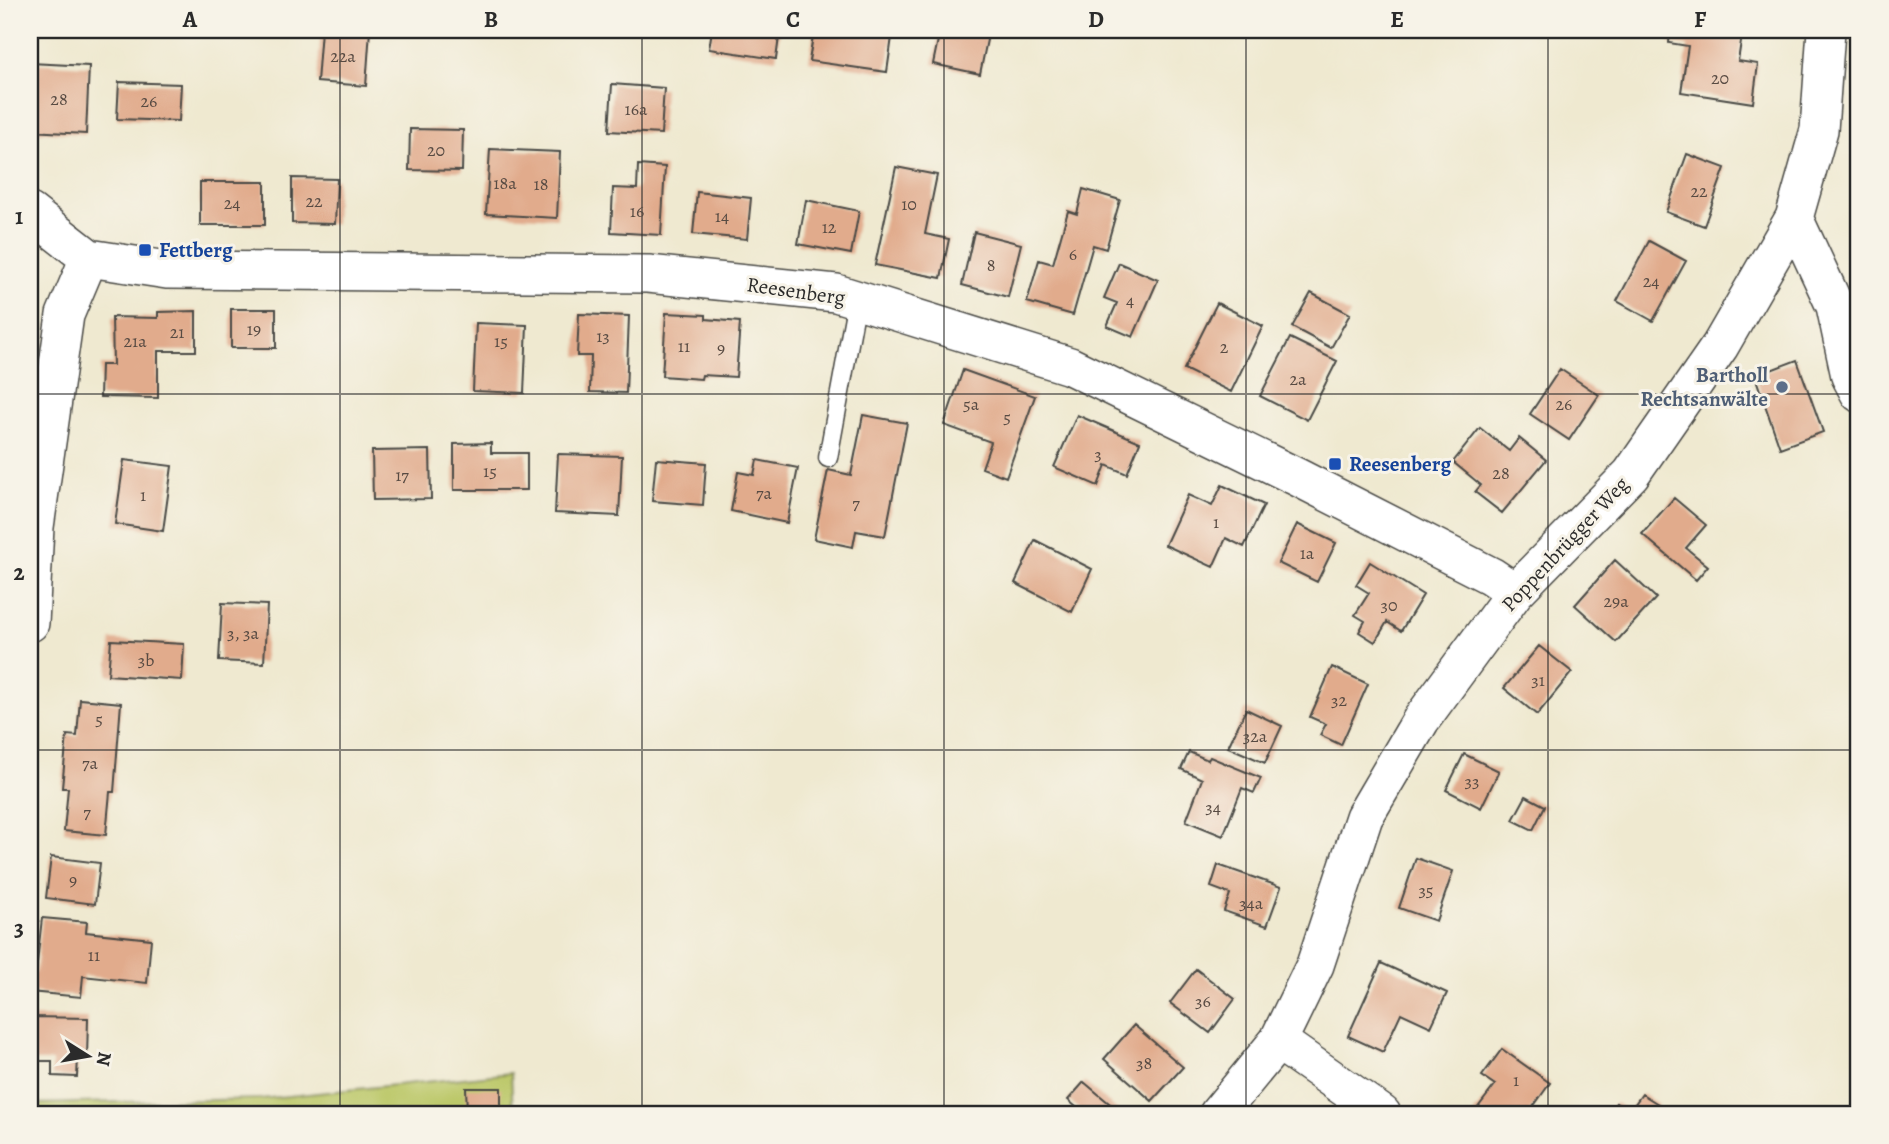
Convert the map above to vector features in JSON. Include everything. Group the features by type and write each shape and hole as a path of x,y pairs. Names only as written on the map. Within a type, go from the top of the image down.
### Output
{"street":[{"name":"Poppenbrügger Weg","path":"1219,1114 1278,1041 1315,965 1364,817 1421,720 1515,592 1632,474 1720,346 1794,218 1819,130 1826,30"},
{"name":"Reesenberg","path":"30,212 89,258 167,270 648,274 836,293 1070,366 1329,493 1492,576 1515,592"},
{"path":"1794,218 1835,306 1850,376 1859,393"},
{"path":"30,623 35,527 65,315 89,258"},
{"path":"1278,1041 1382,1114"}],"lane":[{"path":"828,458 857,300"}],"green space":[{"path":"511,1073 513,1114 30,1114 30,1104 260,1099"}],"building":[{"path":"321,30 370,30 366,86 317,82"},
{"path":"712,30 780,30 776,59 709,49"},
{"path":"814,30 893,30 887,72 809,61"},
{"path":"940,30 989,30 980,74 933,64"},
{"path":"1670,30 1706,30 1742,35 1738,61 1758,64 1753,103 1681,92 1688,46 1669,43"},
{"path":"30,63 89,66 86,134 30,131"},
{"path":"119,82 181,84 179,121 117,119"},
{"path":"612,84 664,88 661,134 609,131"},
{"path":"410,129 463,130 462,171 409,170"},
{"path":"490,149 560,152 557,218 486,214"},
{"path":"1687,154 1725,168 1704,226 1666,212"},
{"path":"638,165 665,167 661,235 611,232 613,188 637,189"},
{"path":"896,167 937,175 925,234 949,239 941,278 875,265"},
{"path":"292,178 337,179 335,224 292,223"},
{"path":"200,182 265,182 265,225 200,225"},
{"path":"1083,189 1120,200 1106,249 1093,245 1073,315 1027,302 1039,260 1053,264 1068,211 1077,214"},
{"path":"697,192 751,198 747,239 693,234"},
{"path":"806,200 859,211 851,254 798,244"},
{"path":"974,232 1021,244 1008,297 962,285"},
{"path":"1649,241 1686,261 1653,321 1617,301"},
{"path":"1119,263 1158,280 1133,337 1107,326 1117,303 1104,298"},
{"path":"1311,293 1350,314 1331,348 1292,327"},
{"path":"1217,303 1263,326 1231,392 1184,369"},
{"path":"231,309 276,309 276,348 231,348"},
{"path":"196,311 196,351 158,351 158,398 100,397 101,365 113,365 112,317 158,318 158,312"},
{"path":"666,313 706,315 706,319 740,322 736,377 702,375 701,379 662,376"},
{"path":"579,314 629,316 626,393 590,392 591,356 577,356"},
{"path":"476,323 527,325 524,393 473,391"},
{"path":"1290,338 1337,361 1307,420 1260,396"},
{"path":"1797,360 1823,432 1780,448 1755,376"},
{"path":"1560,369 1599,395 1569,440 1530,414"},
{"path":"963,370 1035,396 1006,477 982,468 991,442 944,425"},
{"path":"863,415 907,423 885,536 856,531 853,547 814,539 828,470 851,475"},
{"path":"1077,415 1140,442 1127,474 1106,465 1098,486 1054,467"},
{"path":"1480,428 1509,451 1519,438 1546,460 1502,513 1475,492 1481,485 1453,462"},
{"path":"491,443 491,453 527,453 527,490 454,490 454,444"},
{"path":"430,450 431,499 373,500 372,451"},
{"path":"558,454 622,456 619,516 555,513"},
{"path":"656,459 706,463 703,505 652,501"},
{"path":"124,460 172,466 163,531 115,524"},
{"path":"757,460 798,468 787,523 731,511 738,472 754,475"},
{"path":"1222,485 1264,505 1244,547 1226,538 1213,567 1165,545 1188,495 1212,506"},
{"path":"1674,498 1706,525 1686,548 1708,566 1696,580 1642,534"},
{"path":"1297,524 1336,543 1317,582 1278,563"},
{"path":"1035,540 1092,569 1072,612 1015,583"},
{"path":"1615,560 1656,598 1616,642 1575,605"},
{"path":"1370,562 1423,595 1401,631 1387,622 1375,642 1359,632 1365,621 1355,615 1369,593 1356,585"},
{"path":"222,603 267,605 264,663 219,661"},
{"path":"111,640 184,644 182,680 108,675"},
{"path":"1539,646 1572,672 1537,715 1504,688"},
{"path":"1332,667 1368,684 1341,745 1320,735 1326,724 1310,717"},
{"path":"80,699 121,703 114,792 110,792 106,835 64,831 68,788 62,788 67,735 77,736"},
{"path":"1246,709 1282,726 1265,763 1228,747"},
{"path":"1189,752 1208,760 1210,757 1261,778 1254,793 1242,788 1223,836 1186,821 1202,779 1181,769"},
{"path":"1464,754 1499,771 1481,808 1446,790"},
{"path":"1526,796 1545,806 1533,830 1513,820"},
{"path":"51,857 100,863 95,904 46,898"},
{"path":"1416,858 1453,871 1436,921 1399,908"},
{"path":"1218,865 1281,887 1267,926 1224,911 1230,894 1211,887"},
{"path":"42,918 87,922 86,932 151,939 147,983 83,976 81,997 30,992 31,972 36,972"},
{"path":"1381,963 1447,993 1431,1027 1401,1013 1383,1052 1348,1036"},
{"path":"1196,969 1235,999 1210,1033 1170,1003"},
{"path":"32,1017 88,1018 87,1058 78,1058 77,1077 52,1076 52,1061 32,1061"},
{"path":"1134,1025 1183,1067 1152,1101 1104,1059"},
{"path":"1502,1049 1550,1083 1528,1114 1473,1114 1495,1085 1482,1076"},
{"path":"1084,1082 1122,1114 1084,1114 1068,1100"},
{"path":"466,1088 501,1088 501,1114 401,1114 467,1111"},
{"path":"1642,1094 1658,1104 1651,1114 1608,1114 1616,1103 1629,1112"}],"place":[{"name":"Fettberg","path":"145,250"},
{"name":"Bartholl Rechtsanwälte","path":"1782,387"},
{"name":"Reesenberg","path":"1335,464"}]}
